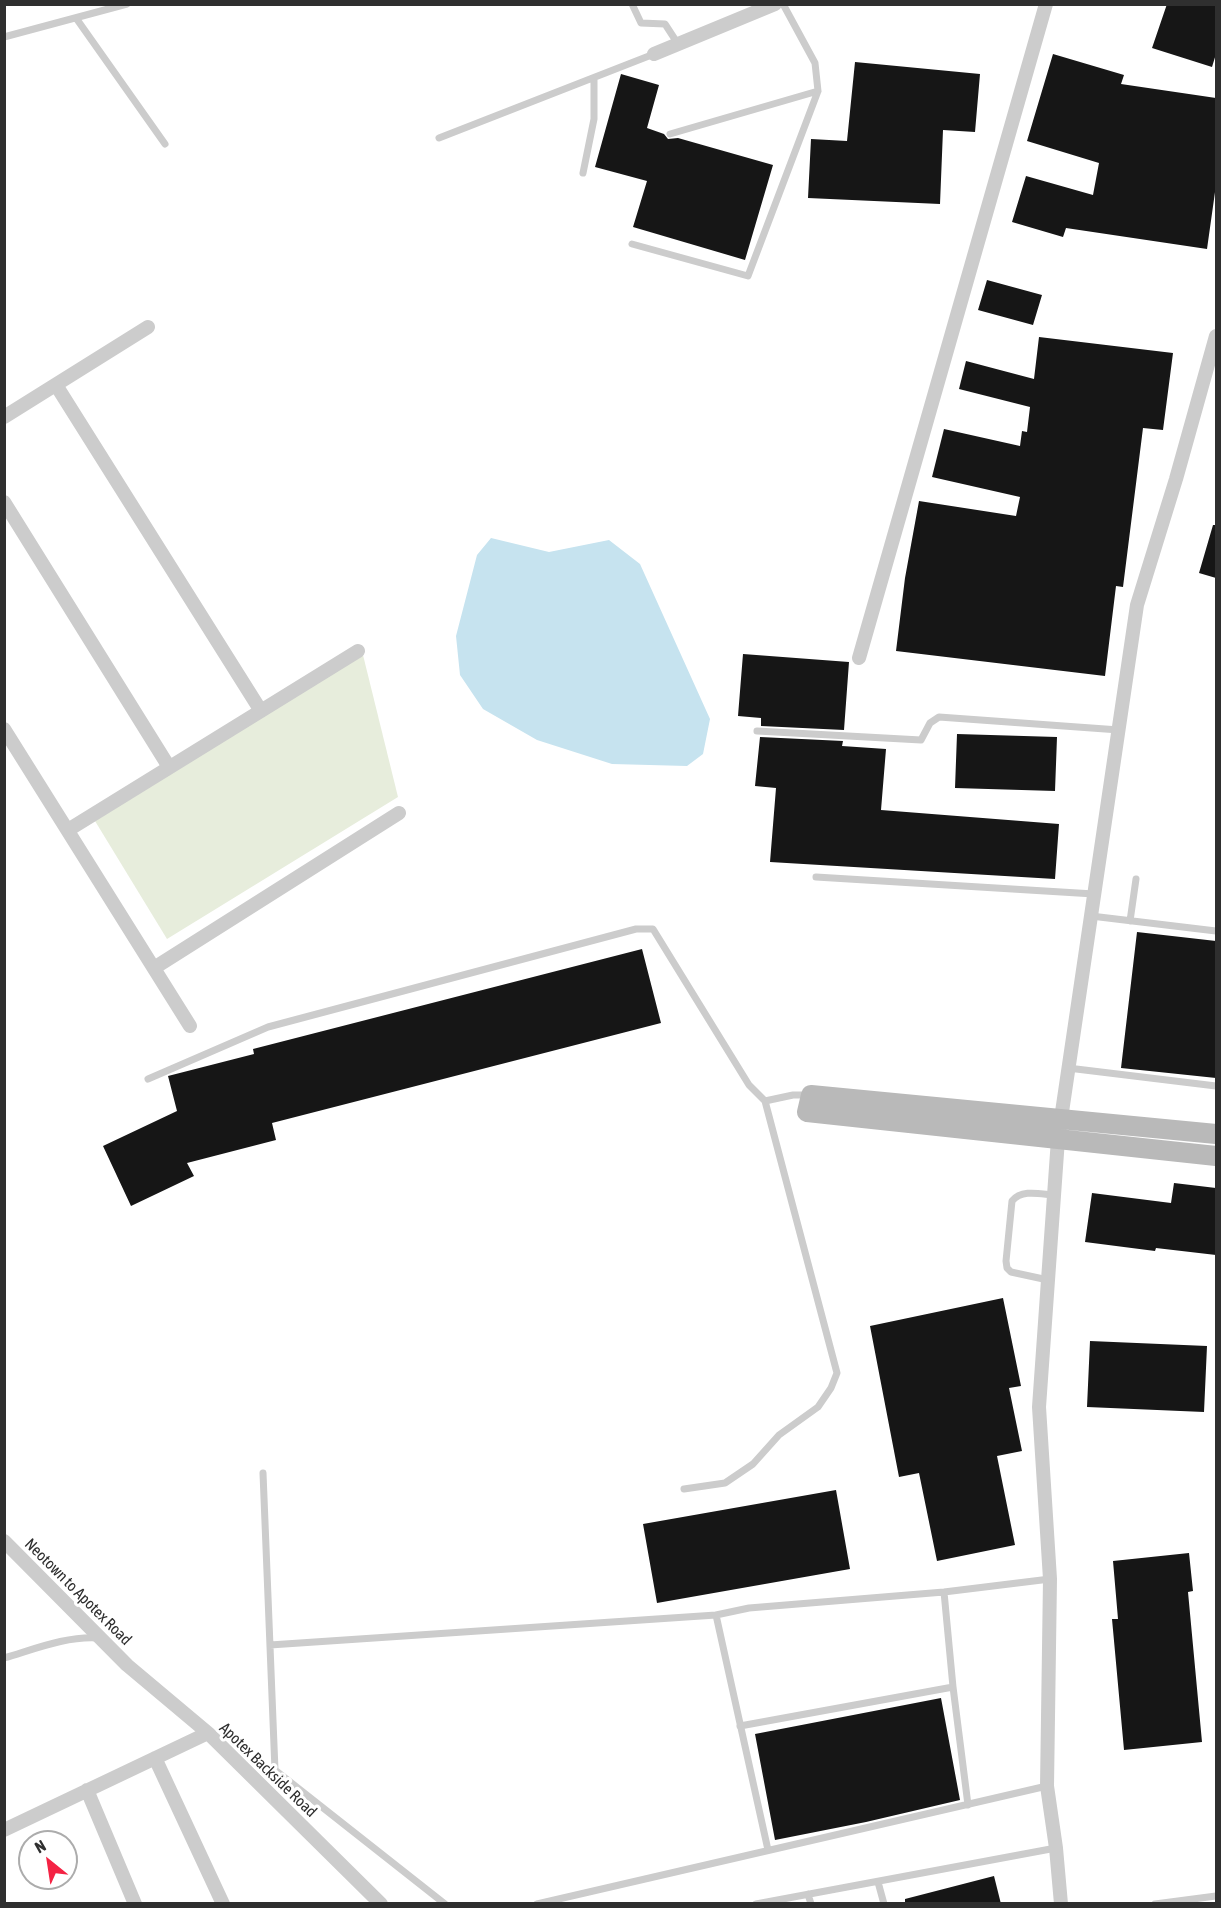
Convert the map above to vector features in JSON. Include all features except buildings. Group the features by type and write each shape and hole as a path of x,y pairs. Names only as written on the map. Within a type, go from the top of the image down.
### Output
{"street":[{"path":"654,54 775,4"},
{"path":"859,658 1046,4"},
{"path":"4,417 148,327"},
{"path":"1061,1904 1047,1786 1050,1579 1039,1407 1058,1139 1137,605 1176,479 1216,336"},
{"path":"56,385 261,711"},
{"path":"4,502 170,767"},
{"path":"68,830 358,651"},
{"path":"4,729 190,1026"},
{"path":"154,968 399,813"},
{"path":"809,1103 1060,1119 1216,1134"},
{"path":"809,1103 1058,1139 1216,1156"},
{"name":"Neotown to Apotex Road","path":"4,1541 127,1665"},
{"name":"Apotex Backside Road","path":"127,1665 208,1733 381,1904"},
{"path":"4,1830 208,1733"},
{"path":"155,1758 223,1904"},
{"path":"87,1790 135,1904"}],"lane":[{"path":"4,37 127,4"},
{"path":"632,4 641,23 665,24 678,44"},
{"path":"632,244 748,276 818,91 815,63 783,4"},
{"path":"76,18 165,144"},
{"path":"440,138 654,54"},
{"path":"583,173 594,119 594,78"},
{"path":"670,134 818,91"},
{"path":"757,731 921,741 930,723 939,717 1119,730"},
{"path":"816,877 1094,894"},
{"path":"1131,921 1136,879"},
{"path":"1091,916 1216,931"},
{"path":"148,1079 267,1027 636,929 653,929 749,1085 765,1101 837,1372 831,1388 818,1407 779,1435 753,1464 725,1483 684,1489"},
{"path":"1068,1068 1216,1086"},
{"path":"765,1101 793,1095 809,1103"},
{"path":"1048,1280 1011,1272 1007,1268 1006,1261 1012,1200 1024,1193 1053,1196"},
{"path":"263,1473 275,1770 445,1904"},
{"path":"270,1645 716,1615 749,1608 944,1592 1050,1579"},
{"path":"944,1592 968,1805"},
{"path":"716,1615 768,1850"},
{"path":"4,1658 62,1641 84,1637 101,1639"},
{"path":"740,1726 953,1687"},
{"path":"537,1904 1047,1786"},
{"path":"756,1904 1056,1848"},
{"path":"878,1881 884,1904"},
{"path":"808,1894 811,1904"},
{"path":"1155,1904 1216,1896"}],"green space":[{"path":"363,655 398,797 167,939 95,821"}],"water":[{"path":"491,538 549,552 609,540 640,564 710,719 703,754 687,766 612,764 537,740 483,709 460,675 456,636 477,555"}]}
